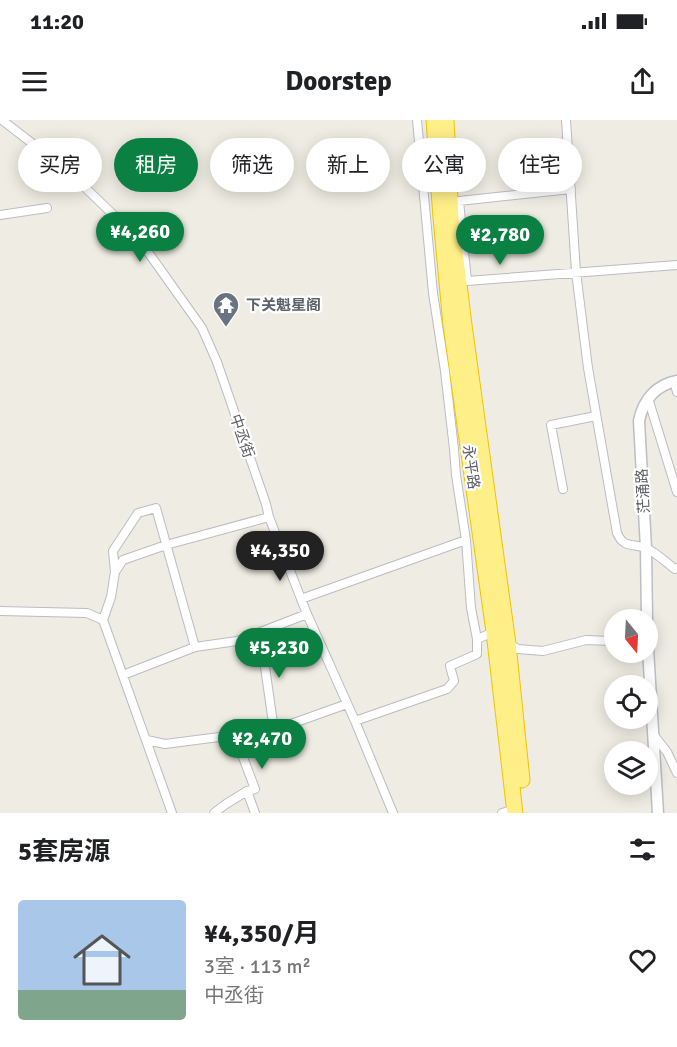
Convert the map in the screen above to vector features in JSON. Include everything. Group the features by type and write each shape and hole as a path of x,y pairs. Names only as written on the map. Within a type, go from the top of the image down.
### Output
{"highway":[{"name":"永平路","path":"434,120 451,325 499,641"},
{"name":"永平路","path":"446,120 451,219 499,641 514,812"}],"street":[{"name":"中丞街","path":"2,120 68,171 127,228 148,252 202,328 217,362 269,517 301,599 393,813"},
{"path":"355,721 447,689 454,681 450,666 477,654 466,540 433,293 417,120"},
{"path":"566,120 567,138"},
{"path":"543,192 459,201 467,281 677,266"},
{"path":"571,192 576,272 588,368 616,533 620,541 646,548 675,569 677,568"},
{"path":"0,215 47,208"},
{"path":"676,384 660,387 648,398 677,492"},
{"name":"茫涌路","path":"647,609 639,420 648,398"},
{"path":"563,489 551,425 596,416"},
{"path":"172,813 103,620 111,597 115,572 113,551 138,513 156,508 195,647"},
{"path":"115,572 123,560 166,545 269,517"},
{"path":"301,599 466,540"},
{"path":"0,611 87,613 103,620"},
{"path":"123,675 195,647 237,641 307,614"},
{"path":"260,632 274,730"},
{"path":"477,639 499,641 518,649 543,651 586,640 604,641"},
{"path":"649,663 658,813"},
{"path":"147,740 165,744 274,730 347,704"},
{"path":"653,734 667,752 677,773"},
{"path":"214,813 247,791 255,789 235,736"},
{"path":"247,791 255,813"}],"place":[{"name":"下关魁星阁","path":"226,328"}]}
